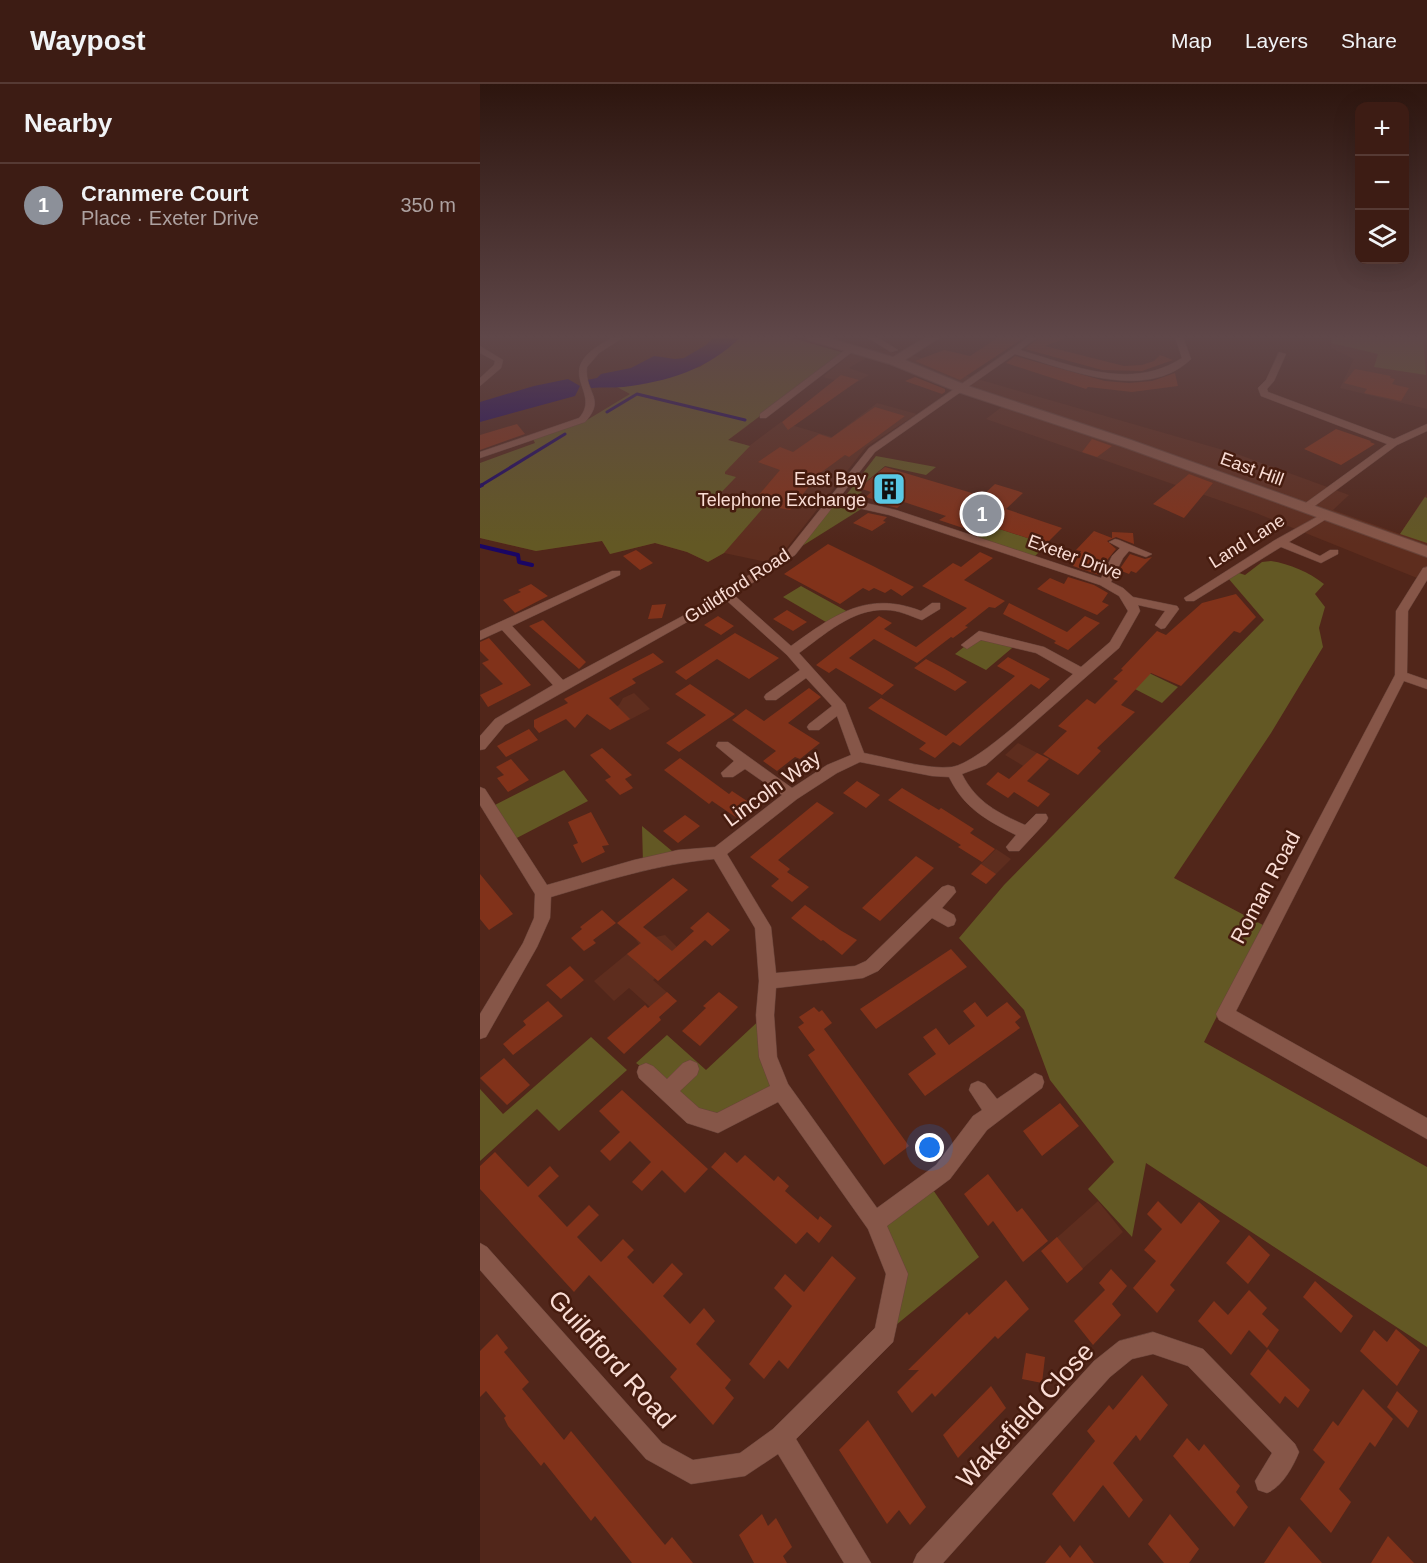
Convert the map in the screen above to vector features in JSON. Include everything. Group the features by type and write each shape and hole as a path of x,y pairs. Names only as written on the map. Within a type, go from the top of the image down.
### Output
{"street":[{"path":"480,455 582,420 591,412 591,406"},
{"path":"763,416 776,406"},
{"name":"Guildford Road","path":"480,745 500,722 561,686 696,614 791,553 872,450 938,406"},
{"name":"East Hill","path":"1015,406 1142,448 1323,516 1427,552"},
{"path":"1296,406 1394,443"},
{"path":"1304,509 1394,443 1427,427"},
{"name":"Exeter Drive","path":"833,499 892,512 1104,583 1125,593 1131,600"},
{"name":"Land Lane","path":"1191,598 1323,516"},
{"path":"1115,542 1146,554"},
{"path":"1279,542 1320,560 1334,552"},
{"path":"1104,583 1118,556 1128,547"},
{"name":"Roman Road","path":"1427,570 1402,611 1401,675 1225,1014 1427,1129"},
{"path":"480,636 594,577 616,573"},
{"path":"727,595 791,652 840,706 859,757 932,771 954,772 981,761 1083,674 1115,645 1134,611 1131,600 1173,609 1161,626"},
{"path":"791,652 850,613 867,607 893,606 917,620 936,606"},
{"path":"504,625 561,686"},
{"path":"967,645 992,626"},
{"path":"979,635 1040,650 1083,674"},
{"path":"771,697 808,670"},
{"path":"1401,675 1427,685"},
{"path":"814,727 840,706"},
{"path":"723,746 792,795"},
{"name":"Lincoln Way","path":"543,893 678,856 718,854 792,795 832,769 859,757"},
{"path":"728,773 745,761"},
{"path":"954,772 958,782 976,808 1027,833"},
{"path":"480,793 543,893 542,918 529,947 480,1031"},
{"path":"1014,846 1041,818"},
{"name":"Guildford Road","path":"480,1254 654,1451 692,1472 745,1464 781,1437 885,1334 897,1274 875,1222 781,1090 768,1057 765,1015 768,981 763,927 718,854"},
{"path":"768,981 858,973 872,966 948,892"},
{"path":"930,909 948,920"},
{"path":"667,1091 690,1069"},
{"path":"646,1071 694,1116 718,1123 781,1090"},
{"path":"875,1222 943,1172 980,1123 1035,1082"},
{"path":"978,1090 995,1112"},
{"name":"Wakefield Close","path":"926,1563 1102,1369 1127,1349 1153,1343 1195,1357 1287,1452 1267,1481"},
{"path":"781,1437 858,1563"}],"shaded area":[{"path":"480,406 538,406 480,422"},
{"path":"610,406 773,406 728,440 750,446 725,472 725,474 736,477 712,502 740,508 745,504 764,507 724,553 708,562 687,552 655,543 610,554 602,541 536,551 480,538 480,463 535,443 533,439 587,420"},
{"path":"873,406 888,406 917,414 866,447 786,549 766,562 724,553 708,562 687,552 655,543 610,554 602,541 536,551 480,538 749,425 728,440 749,446 781,422 832,437"},
{"path":"1003,406 1071,406 1237,454 1349,495 1333,510 1400,534 1427,493 1427,582 1256,513 986,419"},
{"path":"876,456 936,467 926,475 885,466 856,490 862,492 856,497 847,494"},
{"path":"1425,497 1427,498 1427,543 1400,534"},
{"path":"833,499 866,506 791,553"},
{"path":"990,526 1046,544 1048,542 1054,544 1033,558 976,539"},
{"path":"1271,561 1299,569 1324,584 1315,594 1325,607 1319,628 1323,647 1271,733 1174,878 1263,925 1204,1042 1427,1167 1427,1347 1146,1163 1132,1237 1088,1189 1114,1162 1050,1080 1024,1010 959,938 1004,885 1264,620 1228,578 1239,573 1245,575 1262,562"},
{"path":"801,586 850,613 831,625 783,597"},
{"path":"979,635 1018,643 986,670 955,654"},
{"path":"1149,673 1178,687 1162,703 1133,688"},
{"path":"634,693 650,709 618,726 606,713 619,705 623,698"},
{"path":"1018,743 1049,759 1035,773 1005,755"},
{"path":"564,770 588,801 511,841 489,808"},
{"path":"642,826 678,856 643,864"},
{"path":"996,849 1011,859 986,884 971,874"},
{"path":"646,929 656,937 665,935 677,947 667,967 653,980 677,1001 660,1016 629,988 614,1001 594,981 639,944 635,938"},
{"path":"765,1015 781,1090 718,1123 636,1063 667,1035 706,1070"},
{"path":"591,1037 627,1070 559,1131 537,1109 480,1161 480,1089 503,1114"},
{"path":"929,1184 979,1257 885,1334 897,1274 875,1222"},
{"path":"1098,1201 1123,1232 1067,1283 1042,1251"}],"building":[{"path":"802,406 822,406 788,430 782,422"},
{"path":"875,407 905,416 849,457 845,455 819,474 790,510 752,503 780,470 758,462 780,447 793,452 819,434 831,438"},
{"path":"517,424 525,434 480,450 480,435"},
{"path":"1336,429 1375,444 1341,465 1304,449"},
{"path":"1092,439 1112,446 1097,457 1082,452"},
{"path":"885,467 982,496 995,484 1018,491 1023,493 1006,509 1062,528 1046,544 990,526 981,534 939,520 946,516 904,502 897,508 881,504 884,503 866,497 871,492 859,488"},
{"path":"1189,474 1213,483 1184,518 1153,504"},
{"path":"868,513 887,517 883,521 886,522 872,531 853,523"},
{"path":"1094,531 1112,538 1112,532 1133,533 1134,544 1116,537 1107,541 1116,549 1104,564 1099,575 1073,566 1081,551 1076,550"},
{"path":"828,544 914,587 902,596 891,589 885,593 874,588 869,591 863,588 840,604 784,574"},
{"path":"636,550 653,563 640,570 623,556"},
{"path":"980,552 993,558 964,580 1005,601 995,608 989,607 965,626 968,627 917,663 874,639 849,658 894,685 882,695 836,668 829,673 816,665 879,616 892,623 884,629 916,647 967,608 922,586 953,563 961,567"},
{"path":"1130,554 1145,559 1152,557 1136,573 1131,571 1129,574 1119,570"},
{"path":"1068,577 1094,585 1108,593 1102,602 1109,605 1097,615 1037,589 1050,578 1064,584"},
{"path":"531,584 548,596 515,613 503,600 521,592 518,590"},
{"path":"1236,594 1256,617 1240,633 1234,631 1181,686 1151,673 1121,705 1135,712 1097,748 1101,751 1078,775 1043,754 1067,731 1058,726 1087,699 1095,704 1118,681 1113,679 1123,670 1121,669 1157,631 1166,635 1202,603"},
{"path":"1009,603 1067,632 1085,616 1100,623 1068,650 1054,643 1056,641 1003,614"},
{"path":"666,604 662,618 648,619 652,605"},
{"path":"787,610 807,622 793,631 773,619"},
{"path":"718,616 734,626 721,635 704,625"},
{"path":"543,620 586,662 579,669 529,626"},
{"path":"735,633 779,658 749,679 717,659 686,680 675,672"},
{"path":"489,638 531,685 488,707 480,695 503,684 482,663 489,660 480,651 480,642"},
{"path":"653,653 664,662 632,679 636,683 609,698 630,719 610,730 587,714 575,728 566,719 539,733 534,727 534,720 568,703 564,699"},
{"path":"1008,657 1050,679 1039,689 1031,684 960,746 953,742 935,758 919,749 926,743 868,708 881,698 946,736 1015,676 997,666"},
{"path":"926,659 967,682 955,691 914,668"},
{"path":"690,684 735,714 679,752 666,743 706,715 675,694"},
{"path":"809,688 821,697 788,723 820,743 800,759 795,757 777,771 763,761 776,751 732,720 746,709 764,721"},
{"path":"529,729 538,740 506,757 497,746"},
{"path":"602,748 632,775 625,779 633,788 620,795 605,780 611,777 590,755"},
{"path":"1037,753 1049,759 1027,781 1050,794 1038,807 1014,792 1008,798 986,784 998,772 1009,779"},
{"path":"680,758 729,794 732,791 753,805 737,818 712,801 709,804 664,770"},
{"path":"511,759 529,780 508,792 497,778 504,775 496,767"},
{"path":"857,781 880,795 866,808 843,793"},
{"path":"902,788 939,810 941,808 974,829 970,833 995,849 982,862 958,847 961,845 888,800"},
{"path":"817,802 834,813 778,860 790,869 787,872 809,887 792,902 771,886 779,879 750,857"},
{"path":"591,812 609,845 602,846 605,852 582,863 573,845 578,843 568,822"},
{"path":"685,815 700,826 678,843 663,831"},
{"path":"916,856 934,868 880,921 862,908"},
{"path":"981,864 996,874 986,884 971,874"},
{"path":"480,874 513,914 489,930 480,919"},
{"path":"673,878 688,890 643,927 672,951 694,931 690,928 708,912 730,930 712,946 705,940 658,981 627,954 641,943 617,923"},
{"path":"805,905 857,940 842,955 823,940 821,941 791,918"},
{"path":"602,910 616,923 593,940 596,943 584,951 571,938 582,929 580,927"},
{"path":"951,949 967,967 876,1029 860,1009"},
{"path":"570,966 584,980 561,999 546,985"},
{"path":"667,992 677,1001 659,1017 661,1020 624,1054 607,1038 645,1005 648,1008"},
{"path":"719,992 738,1007 700,1046 682,1031 706,1008 703,1006"},
{"path":"548,1001 563,1016 513,1055 503,1044 526,1025 523,1021"},
{"path":"975,1002 987,1017 1007,1002 1021,1017 1015,1022 1020,1028 925,1096 908,1074 936,1054 923,1037 936,1028 949,1045 975,1026 963,1011"},
{"path":"814,1007 819,1012 822,1010 832,1023 824,1029 909,1146 884,1165 808,1055 815,1050 798,1027 804,1023 799,1017"},
{"path":"504,1058 530,1085 507,1105 480,1078"},
{"path":"622,1090 708,1169 685,1193 662,1170 642,1191 632,1182 651,1162 630,1141 610,1161 600,1151 620,1132 599,1111"},
{"path":"1060,1103 1079,1126 1042,1156 1023,1131"},
{"path":"495,1152 528,1187 550,1166 559,1176 538,1196 567,1227 589,1205 599,1215 577,1237 601,1262 623,1239 634,1250 627,1257 653,1284 672,1263 683,1274 663,1296 690,1324 704,1308 715,1321 696,1344 731,1380 725,1388 734,1398 713,1425 670,1377 677,1369 589,1275 574,1292 480,1189 480,1166"},
{"path":"725,1152 737,1163 745,1155 774,1181 778,1176 789,1186 785,1191 818,1220 820,1216 832,1226 819,1243 807,1232 796,1244 711,1167"},
{"path":"988,1174 1017,1212 1022,1208 1048,1241 1023,1262 993,1221 988,1226 964,1194"},
{"path":"1158,1201 1181,1224 1199,1202 1220,1221 1170,1285 1175,1290 1157,1313 1133,1288 1156,1261 1144,1250 1162,1229 1147,1214"},
{"path":"1249,1235 1270,1255 1248,1284 1226,1263"},
{"path":"1057,1237 1083,1269 1067,1283 1041,1251"},
{"path":"832,1256 856,1278 788,1369 779,1360 764,1379 749,1364 792,1306 774,1288 785,1274 804,1292"},
{"path":"1111,1269 1127,1286 1112,1304 1121,1315 1093,1345 1074,1321 1105,1290 1099,1283"},
{"path":"1006,1280 1029,1309 998,1339 995,1336 935,1397 932,1393 912,1413 897,1392 919,1370 908,1370 967,1312 969,1315"},
{"path":"1315,1281 1353,1316 1341,1333 1303,1297"},
{"path":"1249,1290 1267,1308 1262,1314 1279,1330 1267,1348 1249,1330 1231,1355 1198,1321 1214,1301 1228,1315"},
{"path":"1396,1329 1420,1350 1397,1386 1360,1351 1374,1330 1387,1342"},
{"path":"497,1334 508,1348 504,1352 529,1382 522,1389 564,1440 571,1431 665,1545 672,1537 693,1563 632,1563 595,1516 591,1521 544,1462 541,1466 508,1426 504,1418 506,1416 486,1391 480,1397 480,1351"},
{"path":"1268,1349 1310,1390 1298,1408 1285,1396 1280,1404 1250,1374"},
{"path":"1026,1353 1045,1357 1042,1383 1022,1379"},
{"path":"1142,1375 1168,1405 1140,1441 1136,1435 1113,1463 1143,1500 1129,1518 1103,1485 1074,1522 1052,1494 1095,1441 1087,1431 1109,1405 1113,1410"},
{"path":"991,1386 1006,1408 958,1458 943,1435"},
{"path":"1363,1389 1393,1419 1375,1447 1370,1442 1339,1489 1351,1502 1331,1533 1300,1499 1325,1462 1313,1450 1333,1421 1338,1426"},
{"path":"1397,1391 1418,1411 1408,1428 1387,1407"},
{"path":"868,1420 926,1507 910,1525 899,1510 887,1524 839,1450"},
{"path":"1187,1438 1199,1451 1204,1444 1240,1486 1236,1492 1248,1507 1234,1527 1173,1456"},
{"path":"762,1514 768,1526 776,1518 792,1547 783,1556 787,1563 754,1563 739,1535"},
{"path":"1170,1514 1199,1549 1189,1563 1164,1563 1148,1544"},
{"path":"1289,1526 1322,1563 1264,1563"},
{"path":"1388,1536 1414,1563 1371,1563"},
{"path":"1060,1545 1070,1558 1080,1545 1094,1563 1045,1563"}],"waterway":[{"path":"607,412 617,406"},
{"path":"687,406 745,420"},
{"path":"482,485 480,486 565,434"},
{"path":"480,546 518,555 519,562 532,565"}],"place":[{"name":"East Bay Telephone Exchange","path":"889,489"},
{"name":"Cranmere Court","path":"982,514"}]}
